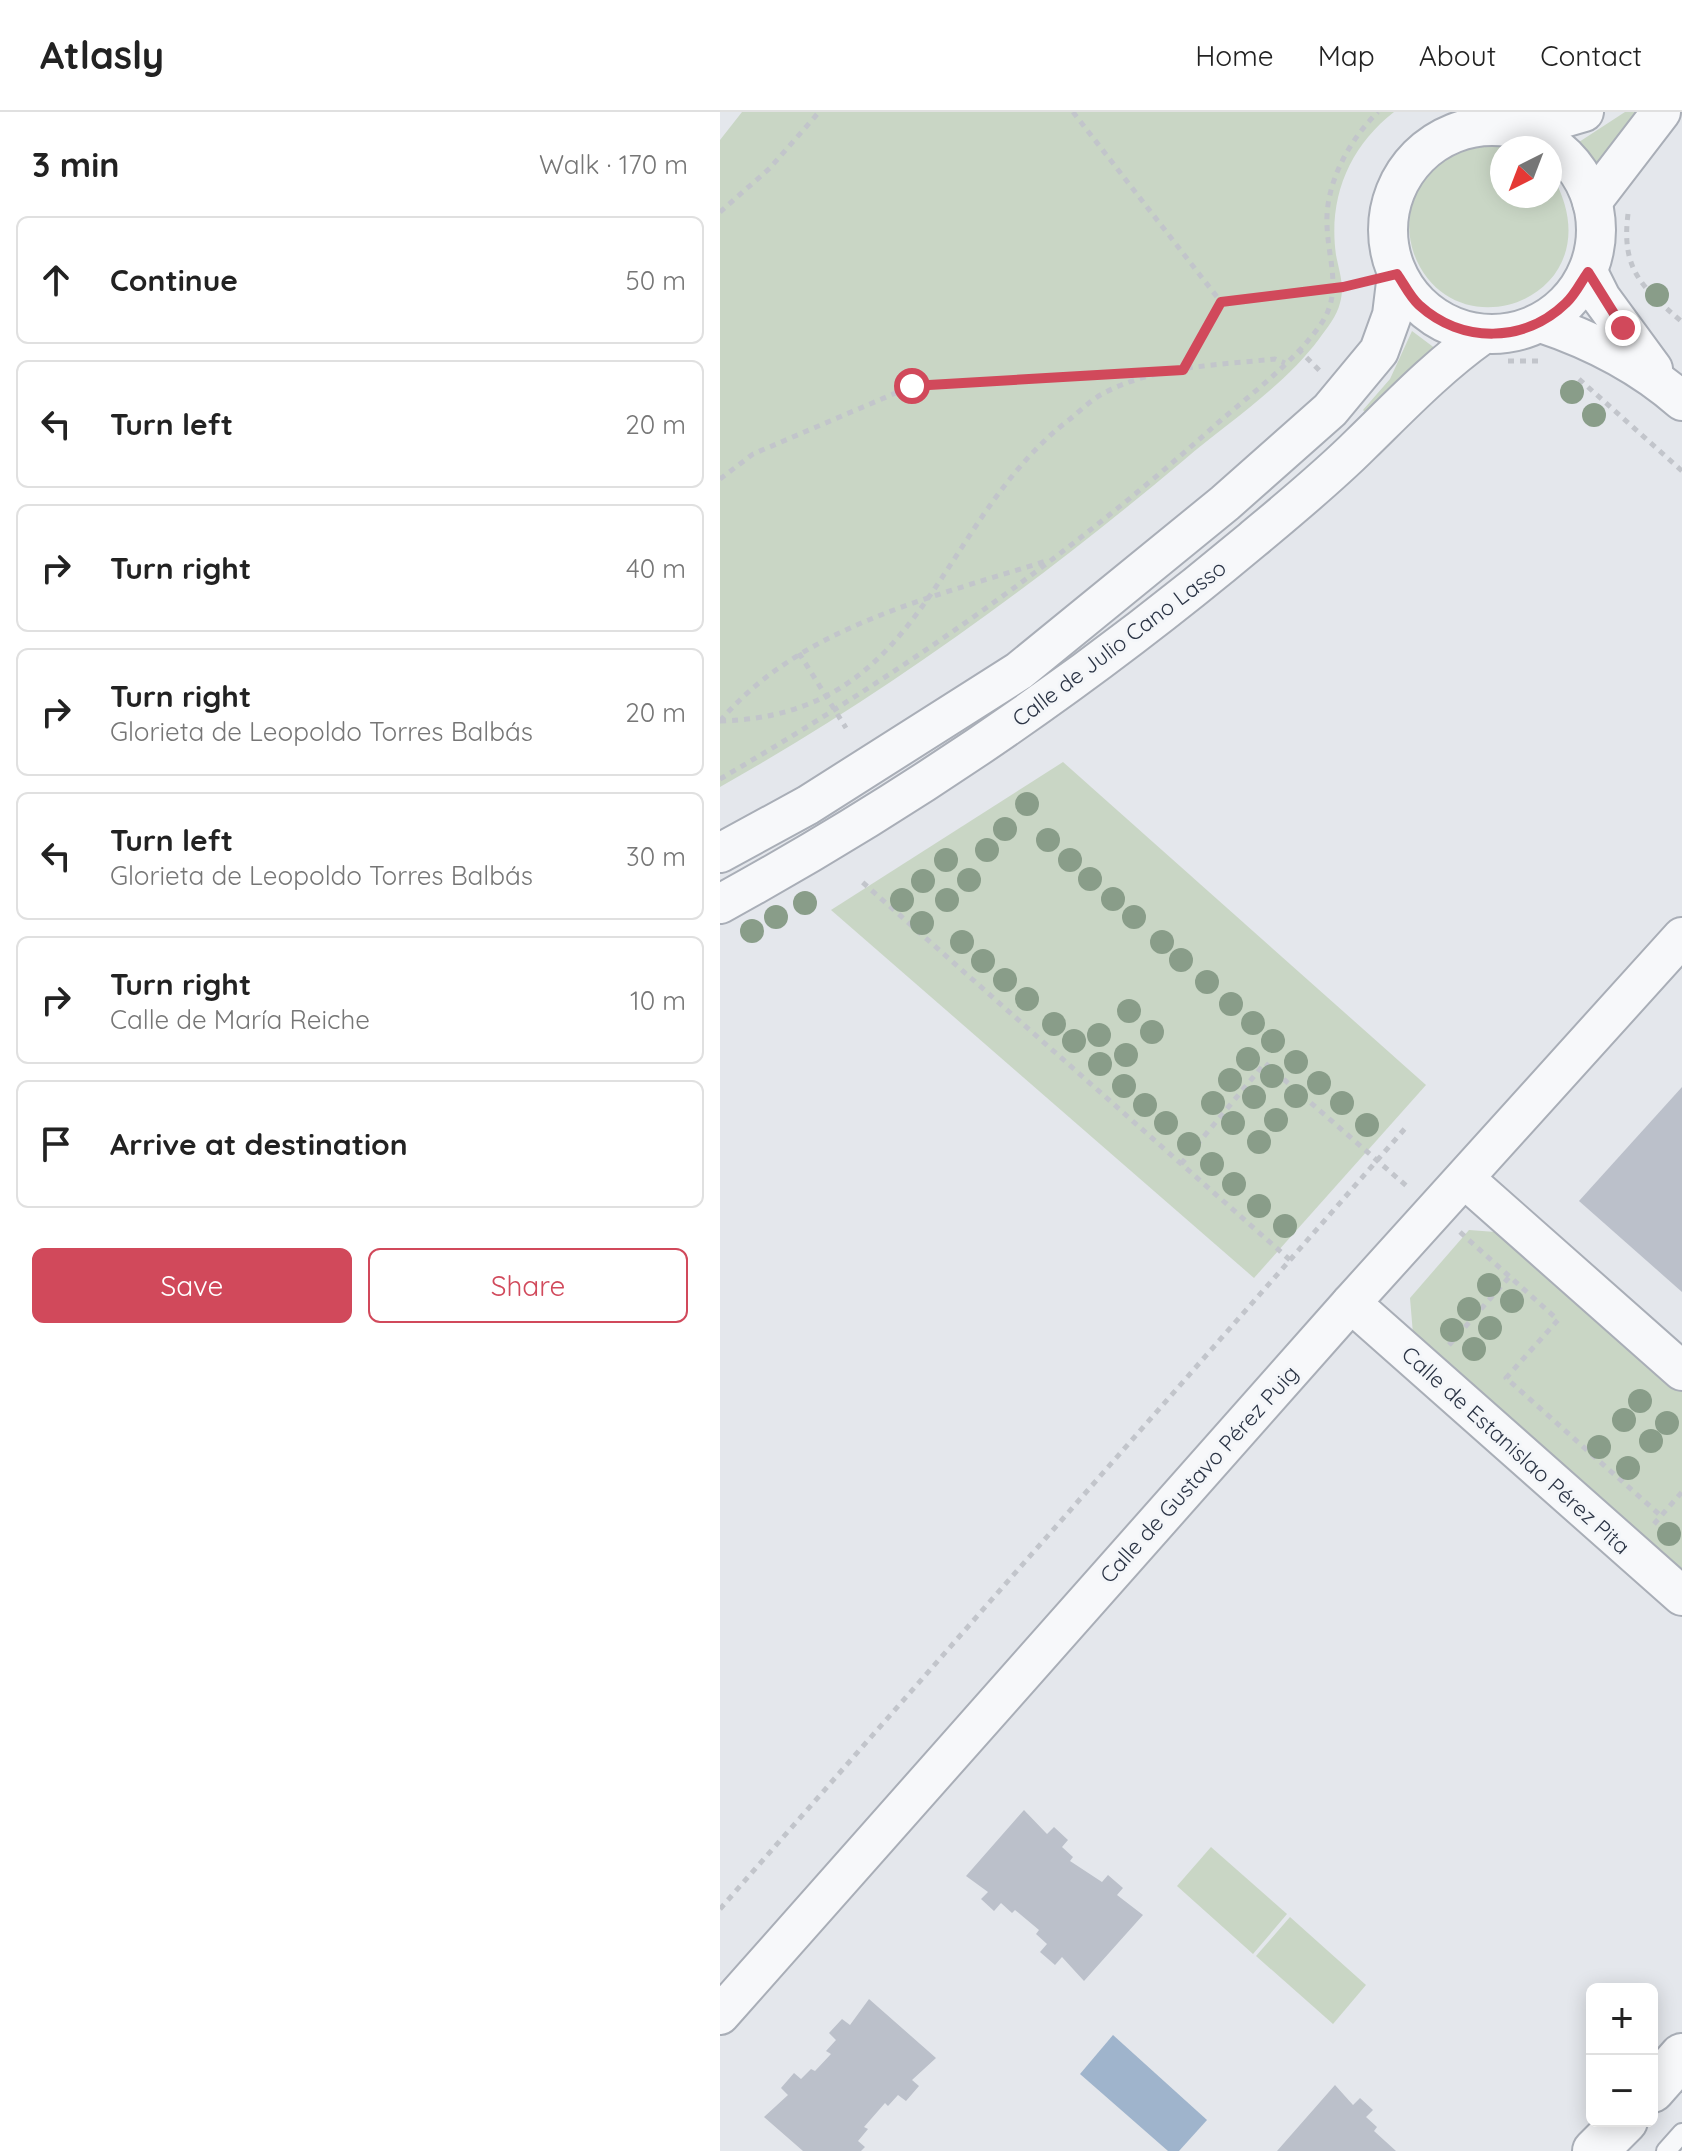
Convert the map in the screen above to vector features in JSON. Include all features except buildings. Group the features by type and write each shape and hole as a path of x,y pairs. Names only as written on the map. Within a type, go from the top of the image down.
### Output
{"street":[{"path":"1522,130 1559,122 1584,112"},
{"path":"1611,204 1553,146 1522,130 1488,125 1455,132 1425,149 1403,175 1389,207 1387,241 1397,274 1417,304 1489,350 1512,333 1541,323 1568,302 1588,272 1596,237 1611,204 1661,112"},
{"path":"1588,272 1601,298 1673,393"},
{"name":"Calle de Julio Cano Lasso","path":"720,853 808,805 1019,671 1214,513 1330,410 1379,351 1392,315 1397,274"},
{"path":"1541,323 1608,350 1673,393"},
{"name":"Calle de Julio Cano Lasso","path":"720,904 831,843 945,772 1149,626 1350,454 1452,356 1489,350"},
{"name":"Calle de Gustavo Pérez Puig","path":"720,2015 1351,1303 1682,937"},
{"path":"1465,1179 1682,1371"},
{"name":"Calle de Estanislao Pérez Pita","path":"1351,1303 1682,1596"},
{"path":"1658,2083 1682,2056"},
{"path":"1595,2151 1619,2127"}],"lane":[{"path":"1666,2151 1682,2133"}],"path":[{"path":"720,212 770,168 819,112"},
{"path":"1073,112 1221,302"},
{"path":"720,779 891,676 1051,560 1179,458 1285,363 1319,327 1331,307 1333,288 1327,223 1332,185 1348,150 1378,112"},
{"path":"1611,204 1631,266 1641,286 1682,322"},
{"path":"1221,302 1333,288 1397,274"},
{"path":"1183,370 1221,302"},
{"path":"1489,350 1508,361 1545,362"},
{"path":"720,721 756,720 808,706 855,678 897,642 1003,485 1049,435 1104,393 1161,373 1275,359 1285,363"},
{"path":"720,479 753,454 912,386 1183,370"},
{"path":"1570,371 1682,471"},
{"path":"720,721 742,695 813,644 929,598 1051,560"},
{"path":"799,653 846,728"},
{"path":"860,880 1290,1260"},
{"path":"720,1909 1408,1125"},
{"path":"1448,1346 1519,1267"},
{"path":"1650,1528 1682,1492"}],"green space":[{"path":"742,112 1394,112 1365,141 1345,175 1335,214 1334,234 1342,285 1340,303 1325,331 1305,356 1255,403 1017,593 842,714 720,787 720,140"},
{"path":"1625,112 1641,112 1599,166 1579,142"},
{"path":"1480,145 1490,146 1490,208 1562,208 1562,201 1568,217 1565,253 1549,281 1524,299 1493,307 1462,303 1434,286 1414,254 1409,230 1417,194 1437,166"},
{"path":"1412,331 1436,349 1369,416 1363,410 1390,379"},
{"path":"1063,762 1426,1085 1254,1278 831,910"},
{"path":"1469,1230 1509,1233 1682,1386 1682,1586 1414,1346 1410,1298"},
{"path":"1211,1847 1287,1914 1253,1954 1177,1886"},
{"path":"1290,1917 1366,1985 1333,2024 1256,1956"}],"water":[{"path":"1113,2035 1207,2120 1179,2151 1168,2151 1080,2074"}],"route":[{"path":"912,386 1183,370 1221,302 1343,287 1397,274 1417,304 1447,324 1482,335 1512,333 1541,323 1568,302 1588,272 1601,298 1623,328"}]}
